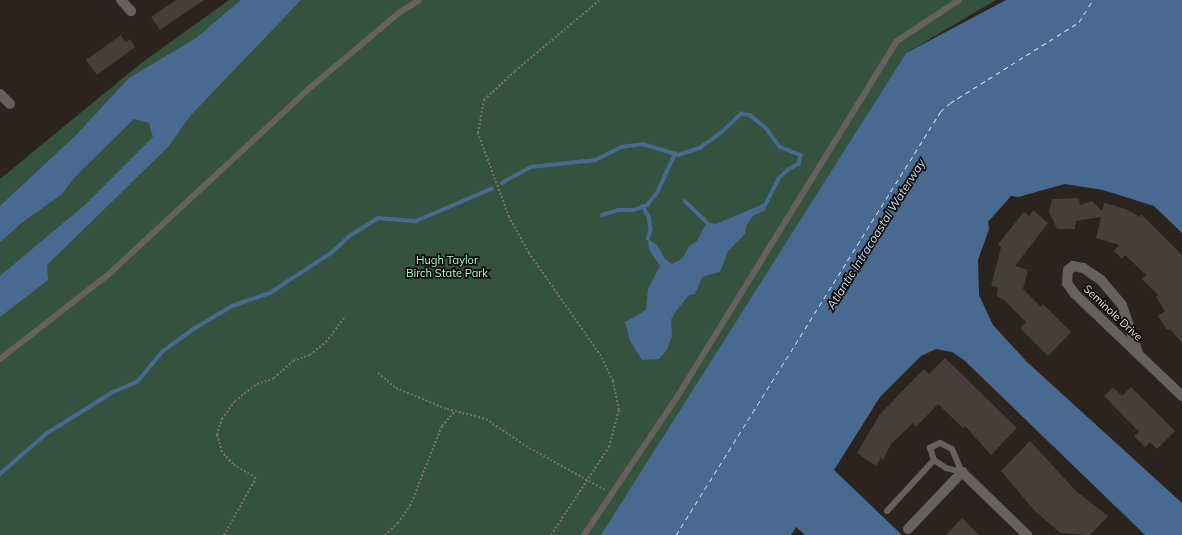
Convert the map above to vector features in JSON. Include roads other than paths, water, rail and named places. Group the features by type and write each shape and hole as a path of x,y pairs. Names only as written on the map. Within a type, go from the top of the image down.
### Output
{"street":[{"path":"121,0 131,11"},
{"path":"0,94 10,104"},
{"name":"Seminole Drive","path":"1138,353 1122,305 1101,280 1083,268 1073,266 1068,270 1067,283 1075,294 1182,396"},
{"path":"908,529 962,472 1027,535"}],"lane":[{"path":"0,360 110,273 312,86 400,12 419,0"},
{"path":"584,535 681,391 897,41 959,0"},
{"path":"935,444 947,445 952,449 962,472 946,468 934,460 930,448 935,444"},
{"path":"887,511 934,460"}],"water":[{"path":"241,0 301,0 191,115 168,147 47,265 48,280 0,317 0,276 86,204 153,137 149,123 134,119 75,177 62,194 24,221 0,242 0,206 75,136 129,78 196,38"},
{"name":"Atlantic Intracoastal Waterway","path":"1006,0 1182,0 1182,233 1154,206 1103,190 1065,184 1018,197 1011,196 988,222 989,229 978,260 979,295 993,325 1027,362 1182,503 1182,535 1145,535 964,360 952,352 936,349 921,356 880,397 834,470 902,535 805,535 796,527 791,535 601,535 906,53"},
{"path":"763,204 765,210 753,216 746,226 745,234 728,251 720,272 702,277 695,294 689,295 676,311 671,320 672,336 667,350 659,359 642,360 630,341 625,322 646,310 648,289 660,266 649,249 648,239 657,245 665,259 672,264 683,258 689,246 697,241 707,222 716,224"}],"waterway":[{"path":"502,183 531,167 596,160 621,147 643,144 678,155 700,148 721,133 741,114 750,115 767,129 780,147 801,155 799,164 788,170 779,179 764,208"},
{"path":"602,215 618,210 634,210 647,205 657,193 675,154"},
{"path":"0,474 46,434 113,392 137,382 162,352 192,330 232,306 270,293 331,253 351,235 378,218 416,221 491,189"},
{"path":"685,201 707,222"},
{"path":"643,206 649,217 651,230 648,239"}],"park label":[{"name":"Hugh Taylor Birch State Park","path":"447,267"}]}
